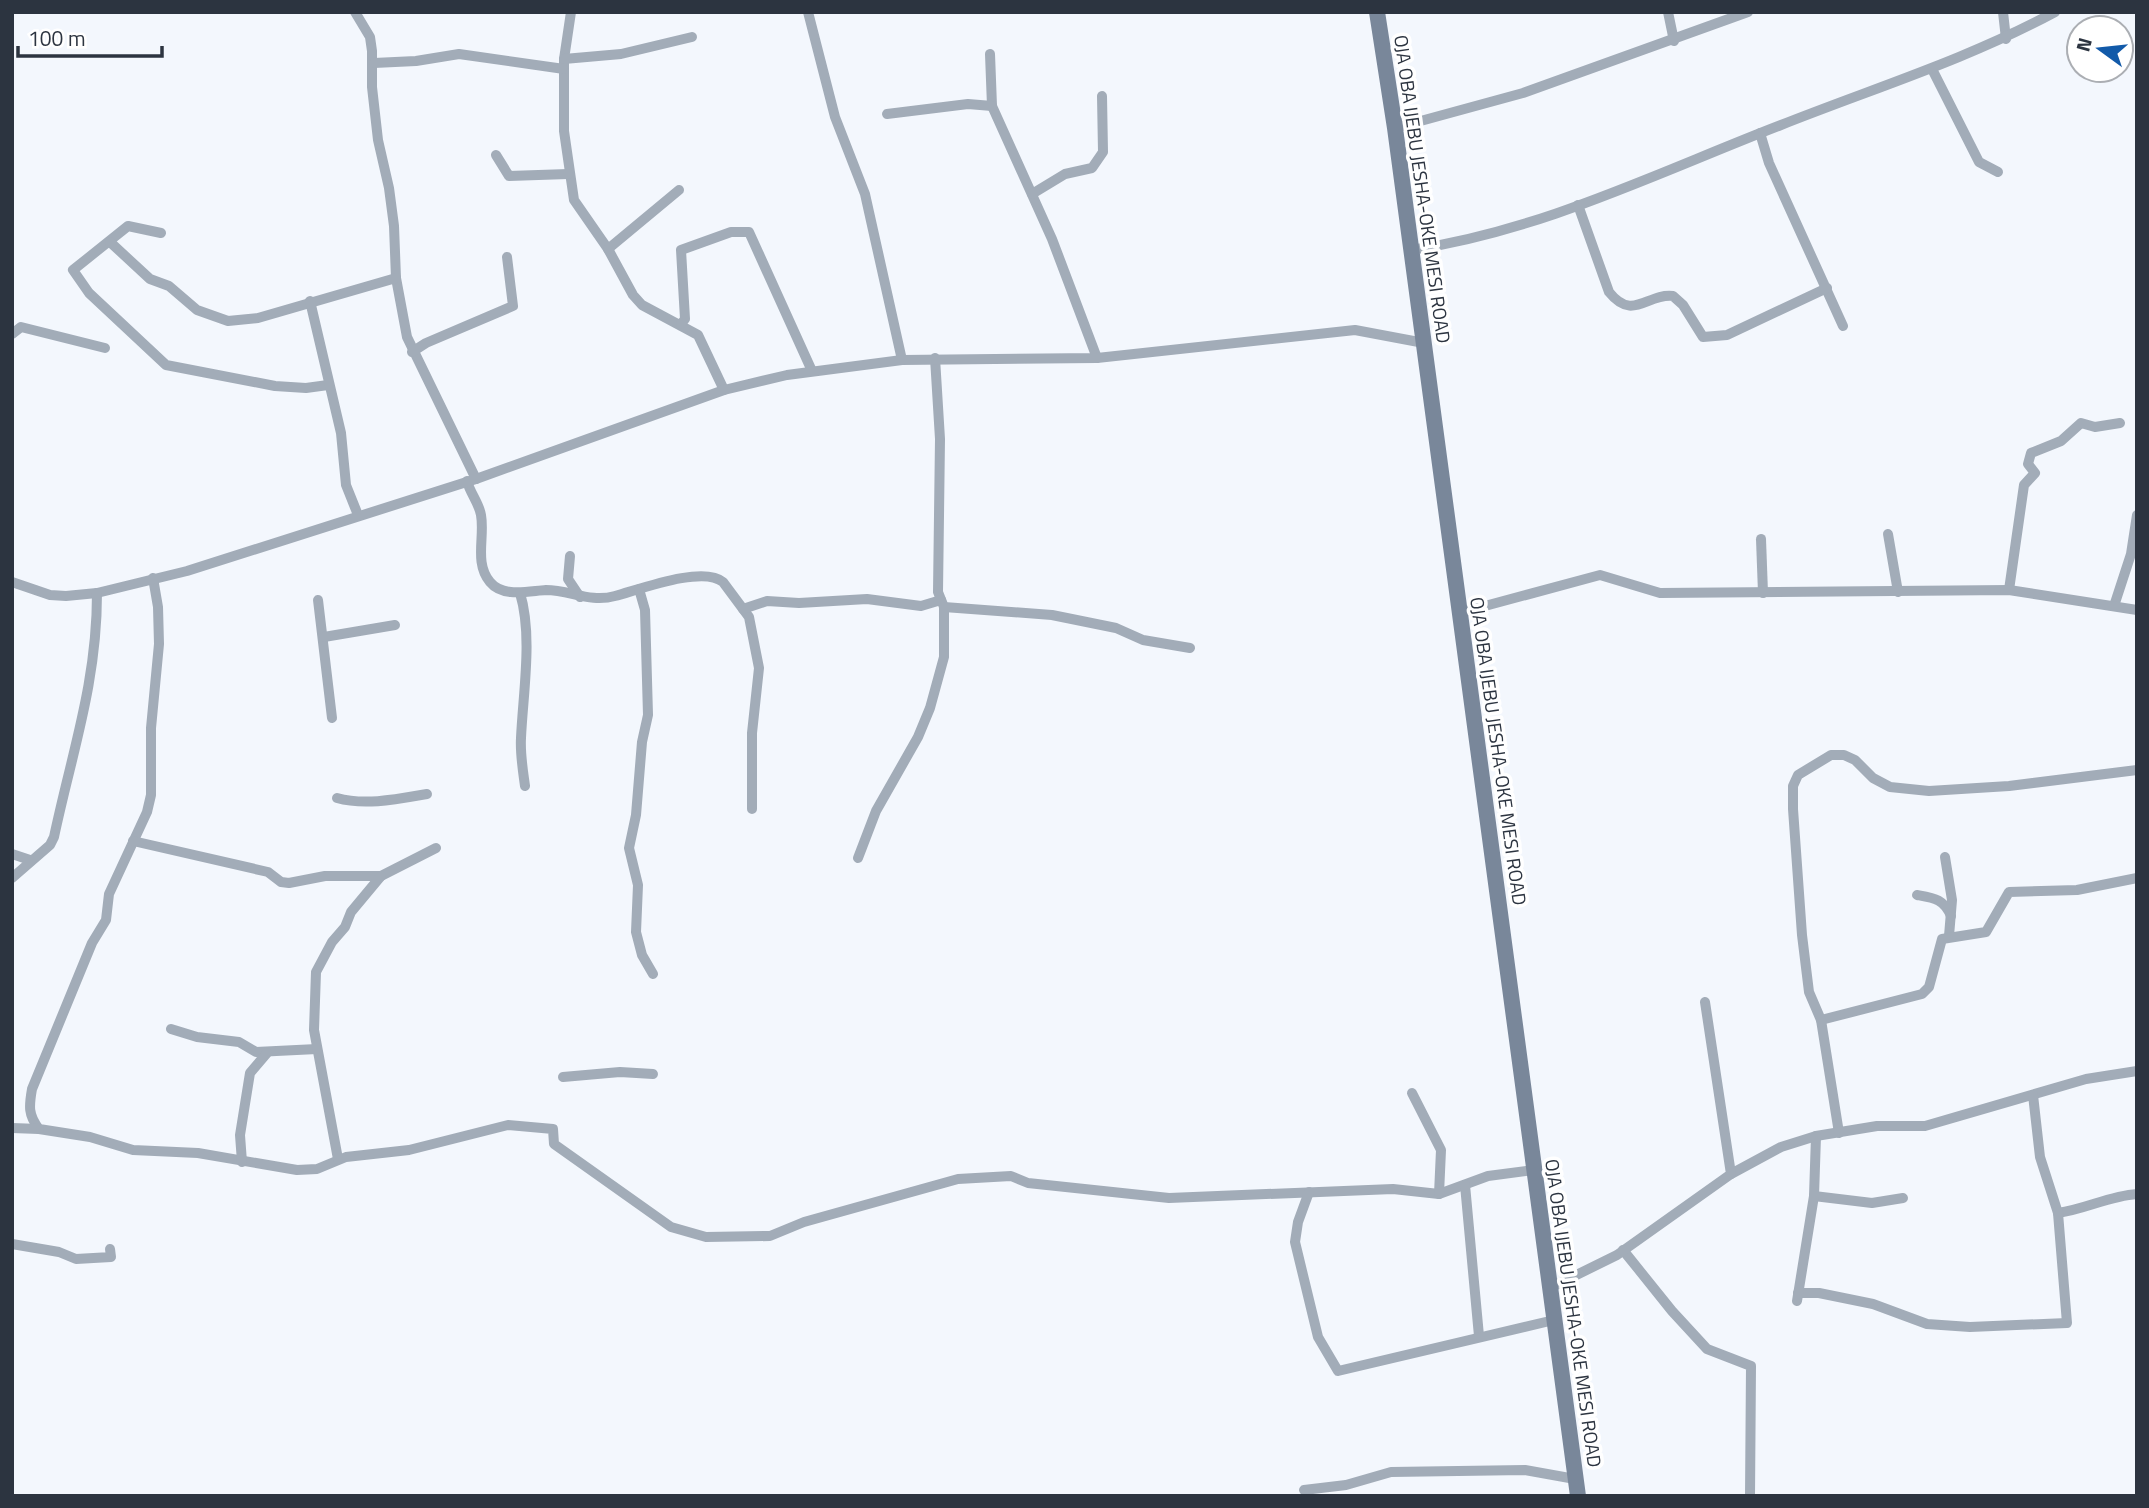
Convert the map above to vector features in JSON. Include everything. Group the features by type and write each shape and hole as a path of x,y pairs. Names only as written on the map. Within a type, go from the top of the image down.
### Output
{"main road":[{"name":"OJA OBA IJEBU JESHA-OKE MESI ROAD","path":"1377,12 1395,128 1577,1488"}],"street":[{"path":"355,12 370,37 374,63 372,87 394,226 398,278 412,352 471,480 481,511 485,574 494,586 520,593 550,590 592,599 611,597 670,581 710,576 723,582 748,617 758,668 752,733 752,809"},
{"path":"570,12 564,64 564,131 568,174 575,200 608,248 633,295 642,305 698,335 724,390"},
{"path":"808,12 835,117 865,194 902,360"},
{"path":"1668,12 1674,41"},
{"path":"1395,128 1523,93 1674,41 1748,12"},
{"path":"2003,12 2006,39"},
{"path":"1410,250 1460,243 1503,232 1654,178 1760,133 2006,39 2054,12"},
{"path":"374,63 416,61 459,54 564,64 692,37"},
{"path":"990,54 992,107 1052,239 1097,358"},
{"path":"1932,69 1979,162 1998,172"},
{"path":"1032,194 1065,174 1092,168 1104,152 1102,96"},
{"path":"887,114 968,104 992,107"},
{"path":"1760,133 1769,163 1843,326"},
{"path":"385,147 399,215 398,278"},
{"path":"496,155 509,176 568,174"},
{"path":"608,248 679,190"},
{"path":"1578,205 1609,292 1616,300 1631,306 1673,296 1683,305 1703,337 1727,335 1827,288"},
{"path":"161,233 128,226 72,270 89,293 166,365 275,386 306,388 328,385"},
{"path":"681,324 685,319 681,250 731,232 749,232 812,371"},
{"path":"110,242 150,279 169,286 197,310 215,319 228,321 258,318 398,278"},
{"path":"412,352 426,343 513,306 507,257"},
{"path":"310,301 343,442 346,485 358,515"},
{"path":"12,334 21,327 104,348"},
{"path":"12,582 50,595 97,593 153,579 471,480 724,390 812,371 935,358 1097,358 1355,330 1424,343"},
{"path":"858,858 876,811 918,737 930,708 944,657 943,603 938,592 940,439 935,358"},
{"path":"2009,590 2024,485 2035,473 2028,464 2032,453 2061,441 2081,423 2095,427 2120,423"},
{"path":"2114,606 2131,554 2137,515"},
{"path":"1888,534 1898,592"},
{"path":"1761,539 1763,593"},
{"path":"570,556 568,579 580,597"},
{"path":"1459,613 1600,575 1660,593 2009,590 2137,610"},
{"path":"39,1129 31,1119 29,1107 32,1089 92,943 106,920 109,894 151,795 151,728 159,644 158,607 153,579"},
{"path":"550,590 568,579"},
{"path":"639,589 645,610 648,715 642,742 636,815 629,848 638,885 636,932 642,956 653,974"},
{"path":"12,878 50,845 54,837 60,801 80,732 93,672 97,593"},
{"path":"520,593 526,614 520,740 525,786"},
{"path":"743,609 767,601 799,603 866,599 921,606 943,603 1052,615 1116,628 1143,640 1190,648"},
{"path":"318,600 332,718"},
{"path":"324,637 396,625"},
{"path":"1839,1133 1821,1020 1809,992 1801,923 1793,809 1793,786 1798,775 1831,755 1844,755 1855,760 1873,778 1890,787 1930,791 2008,786 2137,770"},
{"path":"337,798 350,802 380,801 427,794"},
{"path":"133,841 268,872 281,882 325,876 381,876"},
{"path":"338,1159 317,1049 313,1008 316,972 332,942 345,927 351,912 381,876 436,848"},
{"path":"12,854 30,860"},
{"path":"1945,857 1951,919 1949,936"},
{"path":"1821,1020 1922,994 1929,986 1940,943 1949,936 1986,932 2009,892 2077,890 2137,878"},
{"path":"1917,895 1935,898 1946,905 1951,919"},
{"path":"1705,1002 1731,1174"},
{"path":"171,1029 197,1037 239,1042 256,1052 317,1049"},
{"path":"242,1162 240,1135 250,1073 267,1053"},
{"path":"1550,1288 1623,1250 1731,1174 1781,1147 1816,1136 1877,1126 1925,1126 2086,1079 2137,1071"},
{"path":"563,1077 620,1072 653,1074"},
{"path":"1412,1093 1441,1150 1439,1194"},
{"path":"1816,1136 1814,1196 1798,1297 1819,1293 1872,1304 1927,1324 1970,1328 2067,1323 2058,1213 2040,1157 2033,1095"},
{"path":"12,1128 39,1129 90,1137 133,1150 185,1151 297,1170 317,1169 338,1159 409,1150 508,1125 553,1129 554,1144 577,1162 671,1227 706,1237 770,1236 804,1222 887,1201 958,1178 992,1175 1011,1176 1028,1183 1169,1198 1394,1189 1439,1194 1489,1176 1534,1170"},
{"path":"1465,1185 1479,1336"},
{"path":"1309,1192 1298,1222 1295,1242 1318,1337 1335,1368 1342,1372 1479,1336 1554,1320"},
{"path":"2058,1213 2093,1207 2109,1197 2137,1194"},
{"path":"1814,1196 1872,1203 1903,1198"},
{"path":"12,1244 59,1252 76,1259 111,1257 110,1249"},
{"path":"1623,1250 1672,1311 1707,1349 1751,1366 1750,1496"},
{"path":"1304,1490 1346,1485 1391,1472 1525,1470 1577,1488"}]}
